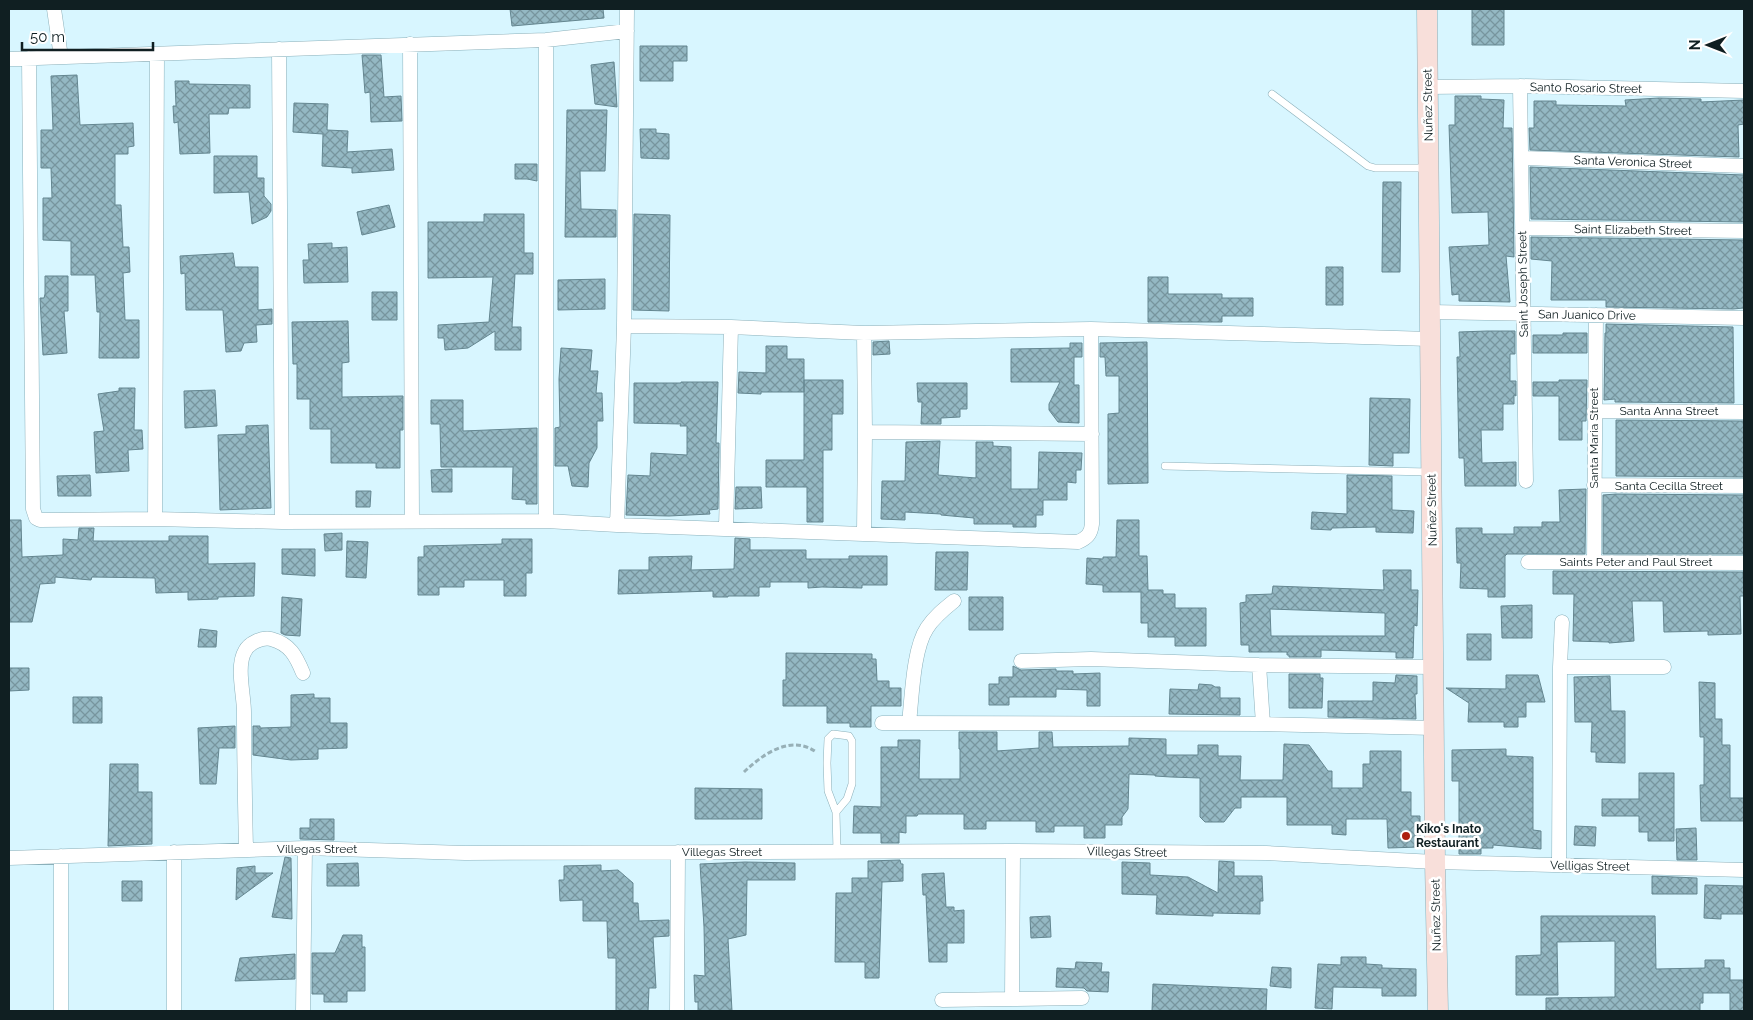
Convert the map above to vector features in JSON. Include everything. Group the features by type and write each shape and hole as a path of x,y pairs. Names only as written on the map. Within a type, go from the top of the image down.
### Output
{"street":[{"path":"54,9 61,57"},
{"path":"617,525 624,326 627,9"},
{"name":"Nuñez Street","path":"1427,9 1438,1011"},
{"path":"9,59 546,40 627,32"},
{"path":"546,40 546,521"},
{"path":"410,44 412,521"},
{"path":"279,49 282,522"},
{"path":"155,520 157,54"},
{"path":"29,58 33,509 36,518 45,521 546,521 1078,542 1084,540 1091,531 1091,330"},
{"name":"Santo Rosario Street","path":"1428,87 1520,86 1744,91"},
{"name":"Saint Joseph Street","path":"1520,86 1526,481"},
{"name":"Santa Veronica Street","path":"1521,158 1744,166"},
{"name":"Saint Elizabeth Street","path":"1522,228 1744,231"},
{"name":"San Juanico Drive","path":"1430,312 1744,318"},
{"name":"Santa Maria Street","path":"1594,562 1596,315"},
{"path":"624,326 731,326 864,333 1091,330 1430,339"},
{"path":"726,528 731,326"},
{"path":"864,333 864,534"},
{"name":"Santa Anna Street","path":"1594,411 1744,412"},
{"path":"865,432 1092,434"},
{"name":"Santa Cecilla Street","path":"1594,485 1744,486"},
{"name":"Saints Peter and Paul Street","path":"1528,562 1744,563"},
{"path":"909,723 915,670 923,636 934,618 954,601"},
{"path":"1560,866 1560,667 1562,622"},
{"path":"246,850 242,672 244,652 256,641 266,638 276,640 287,645 296,657 303,673"},
{"path":"1021,661 1091,659 1259,665 1434,667"},
{"path":"1259,665 1263,724"},
{"path":"1560,667 1664,667"},
{"path":"882,723 1263,724 1434,728"},
{"path":"302,1011 305,848"},
{"name":"Villegas Street","path":"9,858 305,848 465,853 1013,851 1266,853 1435,862"},
{"path":"1012,999 1013,851"},
{"path":"174,852 174,1011"},
{"path":"677,1011 678,852"},
{"path":"61,1011 62,856"},
{"name":"Velligas Street","path":"1435,862 1744,870"},
{"path":"942,1000 1082,998"}],"lane":[{"path":"1272,94 1368,166 1375,168 1429,168"},
{"path":"1165,466 1432,472"},
{"path":"836,812 847,799 852,784 852,738 842,734 834,734 830,737 827,763 828,791 836,812 837,852"}],"path":[{"path":"744,772 759,758 779,747 797,745 814,750 827,763"}],"building":[{"path":"510,9 603,9 604,18 512,26"},
{"path":"1472,9 1504,9 1504,45 1472,45"},
{"path":"640,46 687,46 687,61 673,61 673,81 640,81"},
{"path":"362,55 381,55 384,97 401,96 402,121 371,122 370,92 365,93"},
{"path":"614,62 617,107 595,104 591,65"},
{"path":"77,75 80,125 133,123 134,146 128,147 128,154 115,154 115,205 121,205 123,247 129,247 130,272 123,273 125,320 139,320 139,358 99,358 100,312 97,312 95,275 71,275 71,241 43,240 43,198 52,198 51,168 41,168 41,130 53,130 51,76"},
{"path":"175,81 189,81 189,84 250,85 250,108 229,108 228,114 209,114 210,153 180,154 178,122 174,123 173,106 176,106"},
{"path":"1455,96 1481,96 1481,99 1504,100 1503,128 1512,128 1514,257 1506,256 1510,302 1459,301 1459,294 1452,295 1449,247 1489,245 1488,212 1452,213 1449,125 1455,125"},
{"path":"1659,98 1701,99 1701,102 1744,100 1744,124 1738,125 1739,157 1530,150 1529,128 1534,128 1534,101 1556,101 1556,105 1626,106 1625,100"},
{"path":"294,103 328,104 327,130 348,131 347,152 392,149 394,170 352,173 352,168 322,166 323,134 293,132"},
{"path":"567,110 607,110 605,171 580,171 581,209 616,210 616,237 565,237"},
{"path":"640,129 656,129 656,133 669,134 669,159 641,158"},
{"path":"214,156 257,156 257,178 264,178 264,196 271,204 271,211 267,217 252,224 249,192 214,193"},
{"path":"515,164 537,164 537,181 515,179"},
{"path":"1530,167 1744,175 1744,222 1531,219"},
{"path":"1383,182 1401,182 1400,272 1382,272"},
{"path":"389,205 395,227 362,235 357,212"},
{"path":"484,214 524,214 524,253 533,253 533,274 515,274 512,327 521,327 521,350 495,350 495,331 468,348 445,350 444,338 438,338 438,325 489,322 493,277 428,278 428,222 484,222"},
{"path":"634,214 670,215 669,311 633,310"},
{"path":"1531,237 1744,240 1744,308 1606,307 1606,300 1551,300 1552,261 1531,259"},
{"path":"332,243 332,248 347,247 348,282 304,283 303,260 309,260 308,244"},
{"path":"233,253 235,267 258,267 258,310 272,309 272,324 256,325 257,342 244,343 241,351 226,352 223,310 186,310 185,273 181,274 180,256"},
{"path":"1326,267 1343,267 1343,305 1326,305"},
{"path":"45,276 68,276 68,311 64,311 67,353 43,355 40,298 44,298 45,294"},
{"path":"1148,277 1168,277 1168,294 1222,294 1222,298 1253,298 1253,316 1222,316 1222,322 1148,322"},
{"path":"605,279 605,309 558,310 558,280"},
{"path":"372,292 397,292 397,320 372,320"},
{"path":"348,321 349,362 342,363 342,397 403,396 403,430 400,430 400,468 376,468 376,463 331,463 331,429 310,429 310,399 297,399 297,364 293,364 292,322"},
{"path":"1606,324 1733,327 1734,403 1615,402 1615,399 1604,400"},
{"path":"1515,331 1515,354 1510,354 1510,381 1516,381 1516,396 1514,395 1514,404 1503,404 1503,430 1481,430 1482,463 1516,462 1516,486 1465,486 1464,458 1459,458 1457,357 1460,357 1459,332"},
{"path":"1563,333 1587,333 1587,353 1533,353 1533,335 1563,335"},
{"path":"889,341 890,354 873,355 873,342"},
{"path":"1147,342 1148,483 1108,484 1108,414 1119,413 1119,376 1106,376 1105,357 1100,357 1100,343"},
{"path":"1070,343 1082,343 1082,357 1074,357 1074,385 1079,385 1079,423 1058,422 1049,410 1049,404 1060,382 1011,382 1011,349 1070,348"},
{"path":"766,346 787,346 787,359 804,359 804,392 738,393 739,372 766,373"},
{"path":"561,348 592,350 590,371 598,371 596,393 602,393 603,421 597,421 597,448 589,463 588,487 572,486 568,466 555,466 555,428 560,427 559,379"},
{"path":"804,380 843,380 843,414 832,414 832,450 823,450 823,522 807,522 807,487 766,487 766,460 804,460"},
{"path":"1559,380 1587,380 1586,421 1582,421 1582,440 1559,440 1559,396 1533,396 1533,382 1559,382"},
{"path":"718,382 716,443 719,443 718,509 709,510 710,514 669,516 626,515 628,475 650,476 651,453 687,455 687,426 680,426 681,424 634,423 634,383"},
{"path":"917,383 967,383 967,409 960,409 960,417 941,418 941,424 921,424 922,402 918,402"},
{"path":"119,388 135,388 134,430 142,430 143,449 128,450 129,471 96,473 94,432 104,431 98,394 119,391"},
{"path":"215,390 217,426 185,428 184,391"},
{"path":"1370,398 1410,399 1409,453 1393,453 1393,466 1369,465"},
{"path":"431,400 463,400 463,431 537,428 537,504 526,504 526,500 512,499 513,467 441,467 440,424 431,424"},
{"path":"1616,420 1744,421 1744,477 1616,476"},
{"path":"268,425 271,508 220,510 218,435 246,434 246,426"},
{"path":"940,441 938,475 976,478 976,442 993,442 993,446 1011,447 1011,489 1038,489 1039,452 1082,453 1081,470 1076,470 1076,483 1067,482 1067,500 1043,500 1043,515 1036,515 1036,527 1013,527 1013,524 974,524 974,518 905,512 905,520 881,519 882,481 905,481 906,442"},
{"path":"452,469 452,492 432,492 431,470"},
{"path":"90,475 91,496 58,496 57,476"},
{"path":"1347,475 1392,476 1392,510 1414,511 1413,533 1376,532 1376,527 1332,528 1331,530 1311,529 1312,512 1347,514"},
{"path":"736,487 761,487 762,508 735,509"},
{"path":"1586,489 1585,554 1507,554 1505,556 1505,597 1488,597 1488,589 1460,588 1461,563 1457,563 1456,528 1482,528 1482,534 1514,534 1514,527 1542,527 1542,522 1560,522 1559,490"},
{"path":"356,491 371,491 370,507 356,507"},
{"path":"1603,495 1744,495 1744,554 1603,554"},
{"path":"9,520 21,520 22,557 63,555 63,539 78,540 79,528 94,528 93,541 169,541 169,536 208,536 208,564 255,563 254,596 188,600 188,592 156,593 155,578 92,577 91,580 55,577 55,583 40,584 32,622 9,622"},
{"path":"1117,520 1139,520 1139,556 1147,556 1148,590 1163,590 1163,594 1175,594 1175,608 1206,608 1206,646 1175,646 1175,637 1148,637 1148,623 1141,623 1141,592 1103,592 1103,585 1086,584 1087,558 1103,559 1103,557 1116,557"},
{"path":"342,533 342,550 325,551 324,534"},
{"path":"735,538 750,539 750,550 806,550 806,559 849,559 849,556 887,556 887,585 862,585 862,588 808,588 808,582 770,582 770,587 759,587 759,596 713,597 713,591 618,594 619,570 649,570 649,557 692,556 691,570 734,569"},
{"path":"502,539 532,539 532,573 526,573 526,596 504,596 504,580 464,580 464,587 439,587 439,595 418,595 418,557 424,557 424,546 502,544"},
{"path":"347,541 368,542 366,578 346,577"},
{"path":"282,549 315,549 315,576 282,574"},
{"path":"936,552 968,552 967,590 935,590"},
{"path":"1383,570 1411,570 1411,590 1418,590 1417,626 1414,625 1413,658 1396,658 1396,652 1321,650 1321,657 1289,657 1287,652 1249,652 1249,645 1241,645 1240,603 1246,602 1246,595 1272,594 1273,586 1384,590","holes":["1270,609 1385,613 1385,636 1271,636"]},
{"path":"1553,571 1743,572 1744,596 1740,596 1741,634 1708,635 1708,631 1664,632 1663,601 1632,601 1634,641 1609,643 1573,641 1574,594 1553,594"},
{"path":"282,597 302,599 300,636 281,633"},
{"path":"969,597 1003,597 1003,630 969,630"},
{"path":"1532,605 1532,638 1502,638 1501,606"},
{"path":"200,629 217,631 216,647 198,647"},
{"path":"1467,634 1491,634 1491,660 1467,660"},
{"path":"786,653 872,654 872,659 876,659 877,681 889,681 889,688 901,688 901,706 871,706 871,727 850,727 850,723 827,723 827,706 783,706 783,680 786,680"},
{"path":"1013,666 1021,670 1056,669 1056,671 1073,671 1073,674 1100,673 1100,706 1087,706 1087,690 1056,689 1056,697 1009,697 1009,705 989,705 989,684 999,684 999,677 1013,677"},
{"path":"9,668 29,668 29,690 9,691"},
{"path":"1289,674 1320,674 1320,678 1323,678 1322,708 1289,708"},
{"path":"1396,675 1417,676 1417,694 1415,694 1416,719 1328,717 1328,701 1373,701 1373,682 1395,683"},
{"path":"1506,675 1538,675 1545,702 1526,702 1526,717 1518,717 1518,727 1504,727 1504,722 1468,722 1469,703 1446,688 1506,689"},
{"path":"1610,676 1611,711 1625,711 1625,763 1596,762 1596,752 1591,752 1592,722 1575,722 1574,677"},
{"path":"1699,682 1715,683 1715,719 1722,719 1722,745 1730,745 1730,798 1744,798 1744,821 1701,821 1700,785 1704,785 1704,737 1700,737"},
{"path":"1199,684 1220,687 1220,698 1240,698 1240,715 1169,714 1170,689 1198,690"},
{"path":"314,694 314,698 330,698 330,723 347,723 347,748 318,749 318,759 291,760 253,755 253,726 260,726 260,728 291,727 291,695"},
{"path":"73,697 102,697 102,723 73,723"},
{"path":"235,726 235,748 219,748 216,784 200,784 198,728"},
{"path":"959,732 997,732 997,751 1039,748 1039,732 1052,732 1053,747 1129,746 1129,738 1166,739 1166,755 1198,755 1198,745 1218,745 1218,756 1241,756 1240,780 1283,780 1284,744 1309,745 1328,771 1332,771 1332,788 1363,788 1363,764 1370,764 1370,751 1401,751 1401,792 1411,792 1411,816 1420,816 1420,847 1388,848 1387,819 1346,819 1346,835 1332,834 1332,825 1287,825 1287,797 1241,797 1241,808 1235,808 1224,822 1205,822 1200,817 1200,778 1129,774 1128,809 1122,817 1122,825 1105,825 1105,838 1084,838 1084,826 1054,826 1054,832 1036,832 1036,821 986,821 986,829 964,829 964,814 918,814 917,816 906,816 906,833 899,832 899,843 881,843 881,833 853,833 854,806 881,807 881,747 898,747 898,740 920,740 919,779 960,779"},
{"path":"1506,749 1506,756 1533,757 1533,830 1541,831 1541,849 1493,845 1493,848 1481,848 1481,854 1459,854 1459,781 1452,781 1452,750"},
{"path":"110,764 138,764 138,792 152,792 152,844 108,846"},
{"path":"1639,773 1674,773 1674,841 1648,841 1648,832 1639,832 1639,816 1602,816 1602,799 1639,799"},
{"path":"695,788 762,789 762,819 695,819"},
{"path":"310,819 334,819 334,840 300,839 300,828 310,828"},
{"path":"1575,826 1596,827 1595,846 1574,845"},
{"path":"1696,828 1697,860 1677,860 1676,829"},
{"path":"285,857 291,858 292,919 272,917"},
{"path":"900,860 901,864 903,864 903,881 882,882 879,978 865,978 865,962 835,962 836,893 852,893 852,878 868,878 868,861"},
{"path":"1219,861 1234,862 1234,876 1262,876 1263,901 1260,901 1260,914 1213,913 1213,916 1156,914 1157,895 1122,894 1122,862 1150,863 1150,875 1188,877 1218,893"},
{"path":"745,862 795,863 795,880 747,880 746,935 728,939 732,1011 698,1011 698,1002 695,1002 694,975 705,976 700,864"},
{"path":"358,863 359,886 327,886 327,864"},
{"path":"601,865 601,871 618,870 633,883 633,903 638,903 639,921 669,920 669,936 653,937 656,988 649,988 648,1011 616,1011 616,958 608,958 607,921 583,921 583,900 560,901 559,880 564,880 564,866"},
{"path":"255,866 255,873 273,873 236,900 237,868"},
{"path":"944,873 946,907 954,907 954,911 964,910 964,943 947,943 947,962 929,962 926,895 923,895 922,874"},
{"path":"1652,876 1697,878 1697,894 1652,894"},
{"path":"122,881 142,881 142,901 122,901"},
{"path":"1705,885 1744,886 1744,914 1721,914 1721,919 1704,918"},
{"path":"1050,916 1051,937 1031,938 1030,917"},
{"path":"1541,916 1655,916 1656,969 1705,968 1705,960 1724,960 1724,968 1730,968 1730,980 1744,980 1744,1011 1730,1011 1730,993 1703,993 1703,1003 1700,1003 1700,1011 1546,1011 1546,998 1615,997 1615,941 1557,942 1558,995 1516,995 1516,956 1541,955"},
{"path":"343,935 362,935 362,947 365,947 365,991 347,991 347,1002 324,1002 324,994 312,994 312,953 335,953"},
{"path":"295,954 295,979 235,981 240,958"},
{"path":"1341,957 1366,957 1366,964 1382,965 1382,968 1416,969 1416,996 1382,996 1382,988 1333,987 1332,1009 1315,1008 1318,964 1341,965"},
{"path":"1076,962 1102,963 1101,972 1109,972 1108,992 1087,991 1084,988 1056,987 1057,968 1075,969"},
{"path":"1272,967 1291,968 1291,988 1270,986"},
{"path":"1153,984 1267,989 1266,1011 1152,1011"}],"place":[{"name":"Kiko's Inato Restaurant","path":"1406,836"}]}
